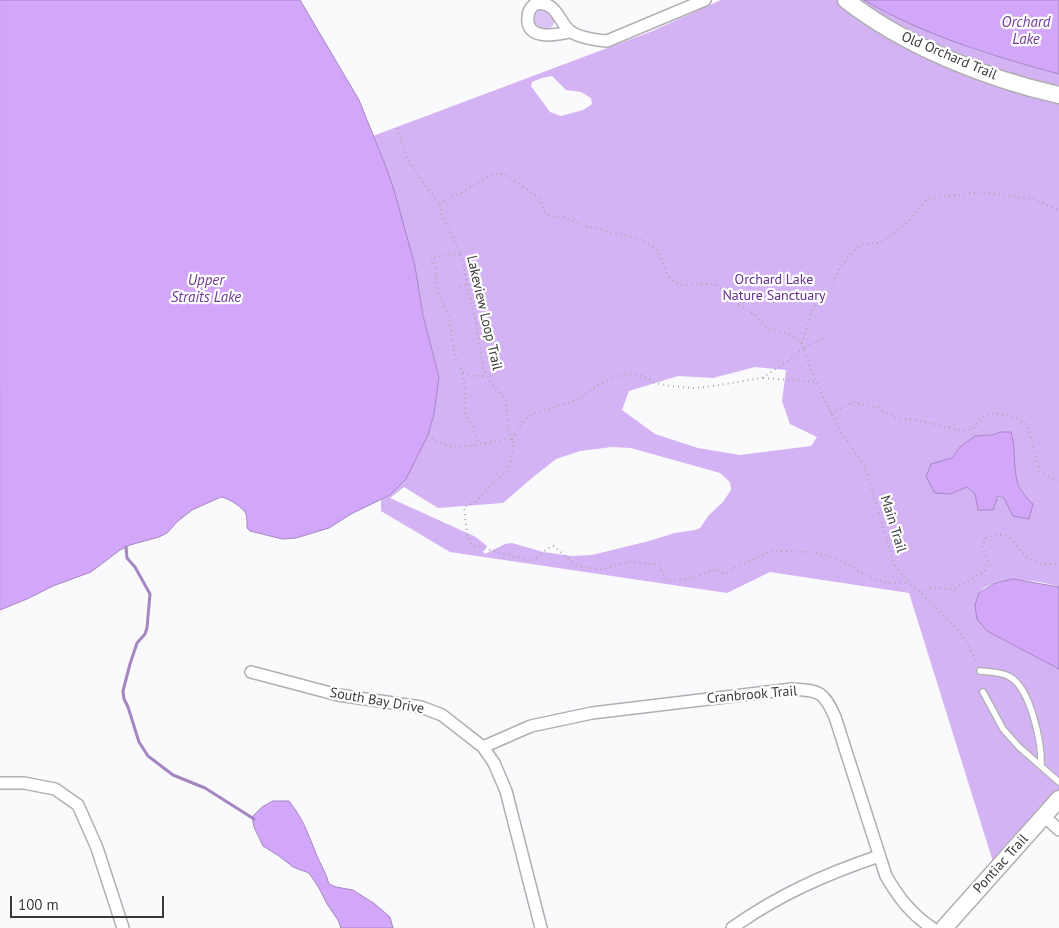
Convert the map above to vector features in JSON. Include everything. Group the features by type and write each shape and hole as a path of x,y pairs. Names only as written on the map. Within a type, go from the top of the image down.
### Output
{"street":[{"path":"570,32 607,41 706,0"},
{"name":"Old Orchard Trail","path":"846,0 896,34 939,54 995,77 1059,95"},
{"name":"South Bay Drive","path":"251,672 338,695 421,707 442,715 483,747 494,763 506,791 541,928"},
{"name":"Cranbrook Trail","path":"483,747 531,726 592,713 792,689 819,693 827,700 835,716 886,876 898,897 918,918 932,928"},
{"path":"0,783 24,783 55,789 78,805 97,848 123,928"},
{"name":"Pontiac Trail","path":"944,928 1059,799"},
{"path":"1044,816 1059,830"},
{"path":"732,928 803,884 879,856"}],"lane":[{"path":"980,671 1010,676 1018,684 1028,702 1037,726 1041,756 1040,766"},
{"path":"983,692 1003,729 1019,747 1059,782"}],"path":[{"path":"397,128 412,169 440,204 487,177 504,174 539,198 547,214 642,240 657,250 668,275 674,282 682,286 715,284 728,299 754,314 766,327 789,334 802,343"},
{"path":"803,348 802,343 816,302 831,290 838,271 852,252 862,244 880,243 893,234 907,224 928,199 982,192 1033,199 1058,210 1059,205"},
{"name":"Lakeview Loop Trail","path":"440,204 442,215 464,266 465,285 476,323 483,367 491,383 506,400 508,429 514,445 508,471 474,502 464,508 466,534 472,545 530,561 539,556 548,547 554,546 577,566 589,568 602,569 629,562 656,564 659,565 666,580 703,575 715,569 724,574 728,573 736,567 771,552 814,552 839,560 874,579 888,583 909,583"},
{"path":"460,253 431,258 435,267 437,290 449,317 455,357 462,371 465,386 465,412 480,444"},
{"path":"459,286 465,285"},
{"path":"811,314 820,318"},
{"path":"762,378 803,348 822,338"},
{"name":"Main Trail","path":"803,348 816,382 841,434 864,464 896,566 909,583 953,625 966,641 980,671"},
{"path":"462,371 474,376 487,376"},
{"path":"424,432 434,440 450,446 480,444 512,438 524,421 534,414 577,400 613,377 630,374 643,376 655,383 694,388 762,378 816,382"},
{"path":"831,413 852,402 878,408 896,418 916,420 950,429 967,431 971,430 987,414 994,413 1017,418 1027,425 1040,471 1059,481"},
{"path":"921,593 928,589 936,588 954,589 985,571 988,561 982,546 986,538 992,536 1002,535 1010,537 1029,558 1047,565 1059,564"}],"shaded area":[{"path":"544,8 554,15 555,19 548,29 544,30 534,23 533,19 540,9"}],"green space":[{"name":"Orchard Lake Nature Sanctuary","path":"721,0 864,0 889,13 976,50 1059,74 1059,587 1040,582 1016,580 994,583 979,594 975,605 987,631 1059,669 1059,794 994,865 909,593 770,572 727,593 450,552 381,511 381,500 390,495 417,458 431,425 439,377 423,314 415,266 384,162 373,136 650,32","holes":["552,76 566,90 581,92 591,98 592,104 583,110 561,116 550,112 531,86 532,82","755,367 786,370 782,401 790,424 817,437 811,446 740,455 698,448 655,434 622,410 629,391 678,376 713,378","1001,432 1014,446 1016,478 1024,496 1029,519 1014,516 1004,498 975,494 967,487 950,494 952,458 960,447 975,436 992,435","612,447 631,448 720,473 730,482 731,490 700,528 592,555 572,556 543,552 512,543 505,544 485,554 483,552 487,546 476,537 390,498 404,487 438,508 503,503 556,459 580,451"]}],"water":[{"name":"Upper Straits Lake","path":"0,0 300,0 359,100 384,162 394,190 415,266 423,315 439,377 434,414 428,435 406,479 390,495 351,514 329,528 296,538 282,539 250,531 247,528 244,511 235,503 221,497 192,510 167,533 120,550 91,572 53,586 0,610"},
{"name":"Orchard Lake","path":"864,0 1059,0 1059,74 984,52 934,34"},
{"path":"1001,432 1011,432 1017,479 1025,496 1033,504 1029,519 1013,516 1004,498 998,496 993,510 978,510 975,494 967,487 950,494 935,493 926,477 931,464 952,458 960,447 975,436 992,435"},
{"path":"1013,579 1059,587 1059,669 987,631 977,619 975,605 979,593 993,584"},
{"path":"273,801 289,801 294,807 304,825 329,884 353,890 375,904 390,917 393,928 341,928 309,873 293,867 263,846 254,827 252,817 262,807"}],"waterway":[{"path":"126,547 127,558 135,567 150,594 147,628 145,634 137,643 123,691 139,742 148,756 173,775 205,788 254,819"}]}
